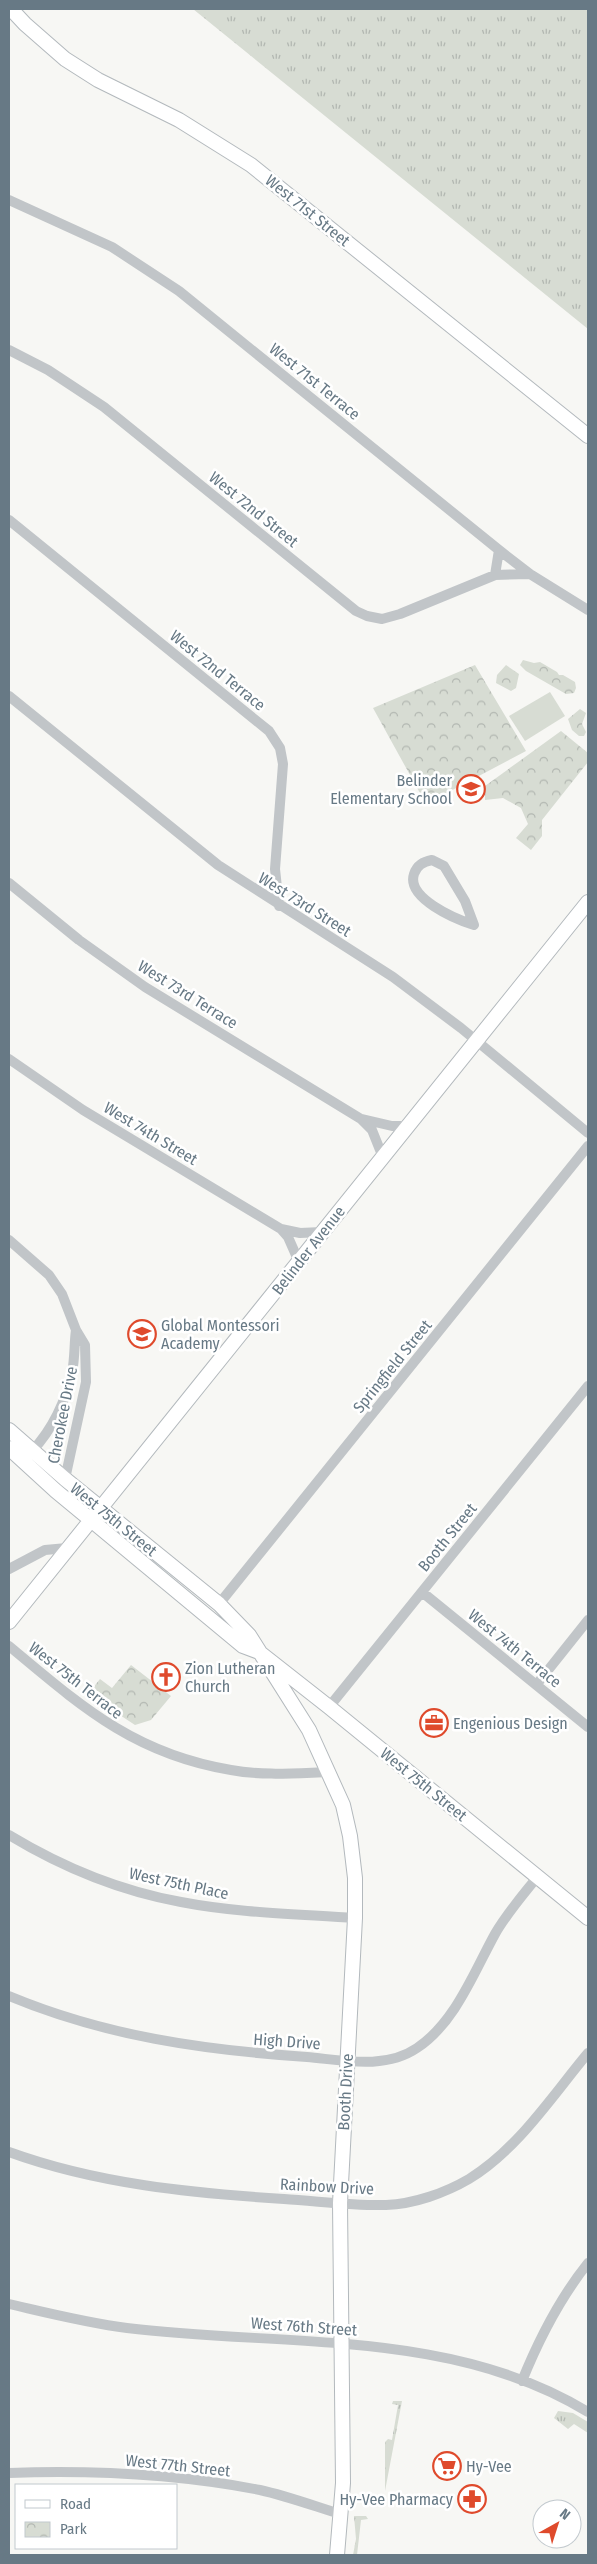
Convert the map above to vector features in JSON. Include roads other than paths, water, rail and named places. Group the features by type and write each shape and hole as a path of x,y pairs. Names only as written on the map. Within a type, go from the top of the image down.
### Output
{"street":[{"name":"West 71st Street","path":"11,9 65,59 98,80 179,120 257,170 588,436"},
{"name":"West 71st Terrace","path":"9,200 112,247 179,291 530,574 588,610"},
{"name":"West 72nd Street","path":"9,350 48,370 104,407 356,611 367,616 382,619 400,614 495,575 530,574"},
{"name":"West 72nd Terrace","path":"9,520 269,731 280,748 283,764 274,869 279,906"},
{"path":"495,575 500,550"},
{"name":"West 73rd Street","path":"9,696 218,865 279,906 393,977 477,1042 588,1133"},
{"path":"432,860 444,866 466,901 474,924 452,917 417,892 414,888 414,876 420,865 432,860"},
{"name":"West 73rd Terrace","path":"9,882 79,940 146,987 361,1119 372,1130 382,1155"},
{"name":"Belinder Avenue","path":"9,1622 299,1262 382,1155 477,1042 588,902"},
{"name":"West 74th Street","path":"9,1059 83,1110 281,1229 288,1237 299,1262"},
{"name":"West 73rd Terrace","path":"361,1119 392,1126 406,1126"},
{"name":"Springfield Street","path":"218,1604 588,1146"},
{"name":"West 74th Street","path":"281,1229 300,1233 322,1232"},
{"name":"Cherokee Drive","path":"9,1240 49,1275 62,1294 76,1330 85,1345 88,1367 65,1479"},
{"name":"Cherokee Drive","path":"32,1451 54,1423 74,1360 76,1330"},
{"name":"Booth Street","path":"330,1707 588,1386"},
{"name":"West 75th Street","path":"9,1430 99,1508 218,1604 249,1636 259,1652"},
{"name":"West 75th Street","path":"9,1448 90,1520 243,1646 259,1652 330,1707 588,1918"},
{"path":"9,1569 45,1550 67,1548"},
{"name":"West 74th Terrace","path":"422,1592 588,1727"},
{"path":"537,1684 588,1620"},
{"name":"West 75th Terrace","path":"9,1646 82,1706 115,1730 167,1754 232,1771 265,1774 330,1772"},
{"name":"Booth Drive","path":"259,1652 309,1730 330,1772 343,1805 350,1836 355,1878 355,1918 340,2203 343,2483 337,2555"},
{"name":"West 75th Place","path":"9,1835 61,1863 107,1882 180,1902 222,1909 355,1918"},
{"name":"High Drive","path":"9,1996 82,2023 156,2041 233,2052 347,2060 376,2061 397,2058 418,2048 446,2019 511,1909 538,1876"},
{"name":"Rainbow Drive","path":"9,2152 66,2169 165,2189 387,2205 415,2200 467,2180 487,2167 516,2141 588,2053"},
{"path":"522,2381 540,2338 588,2263"},
{"name":"West 76th Street","path":"9,2304 57,2316 127,2328 342,2343 420,2353 522,2381 588,2412"},
{"name":"West 77th Street","path":"9,2473 95,2473 201,2481 261,2491 340,2514"}],"place":[{"name":"Belinder Elementary School","path":"471,789"},
{"name":"Global Montessori Academy","path":"142,1334"},
{"name":"Zion Lutheran Church","path":"166,1677"},
{"name":"Engenious Design","path":"434,1723"},
{"name":"Hy-Vee","path":"447,2466"},
{"name":"Hy-Vee Pharmacy","path":"472,2499"}]}
